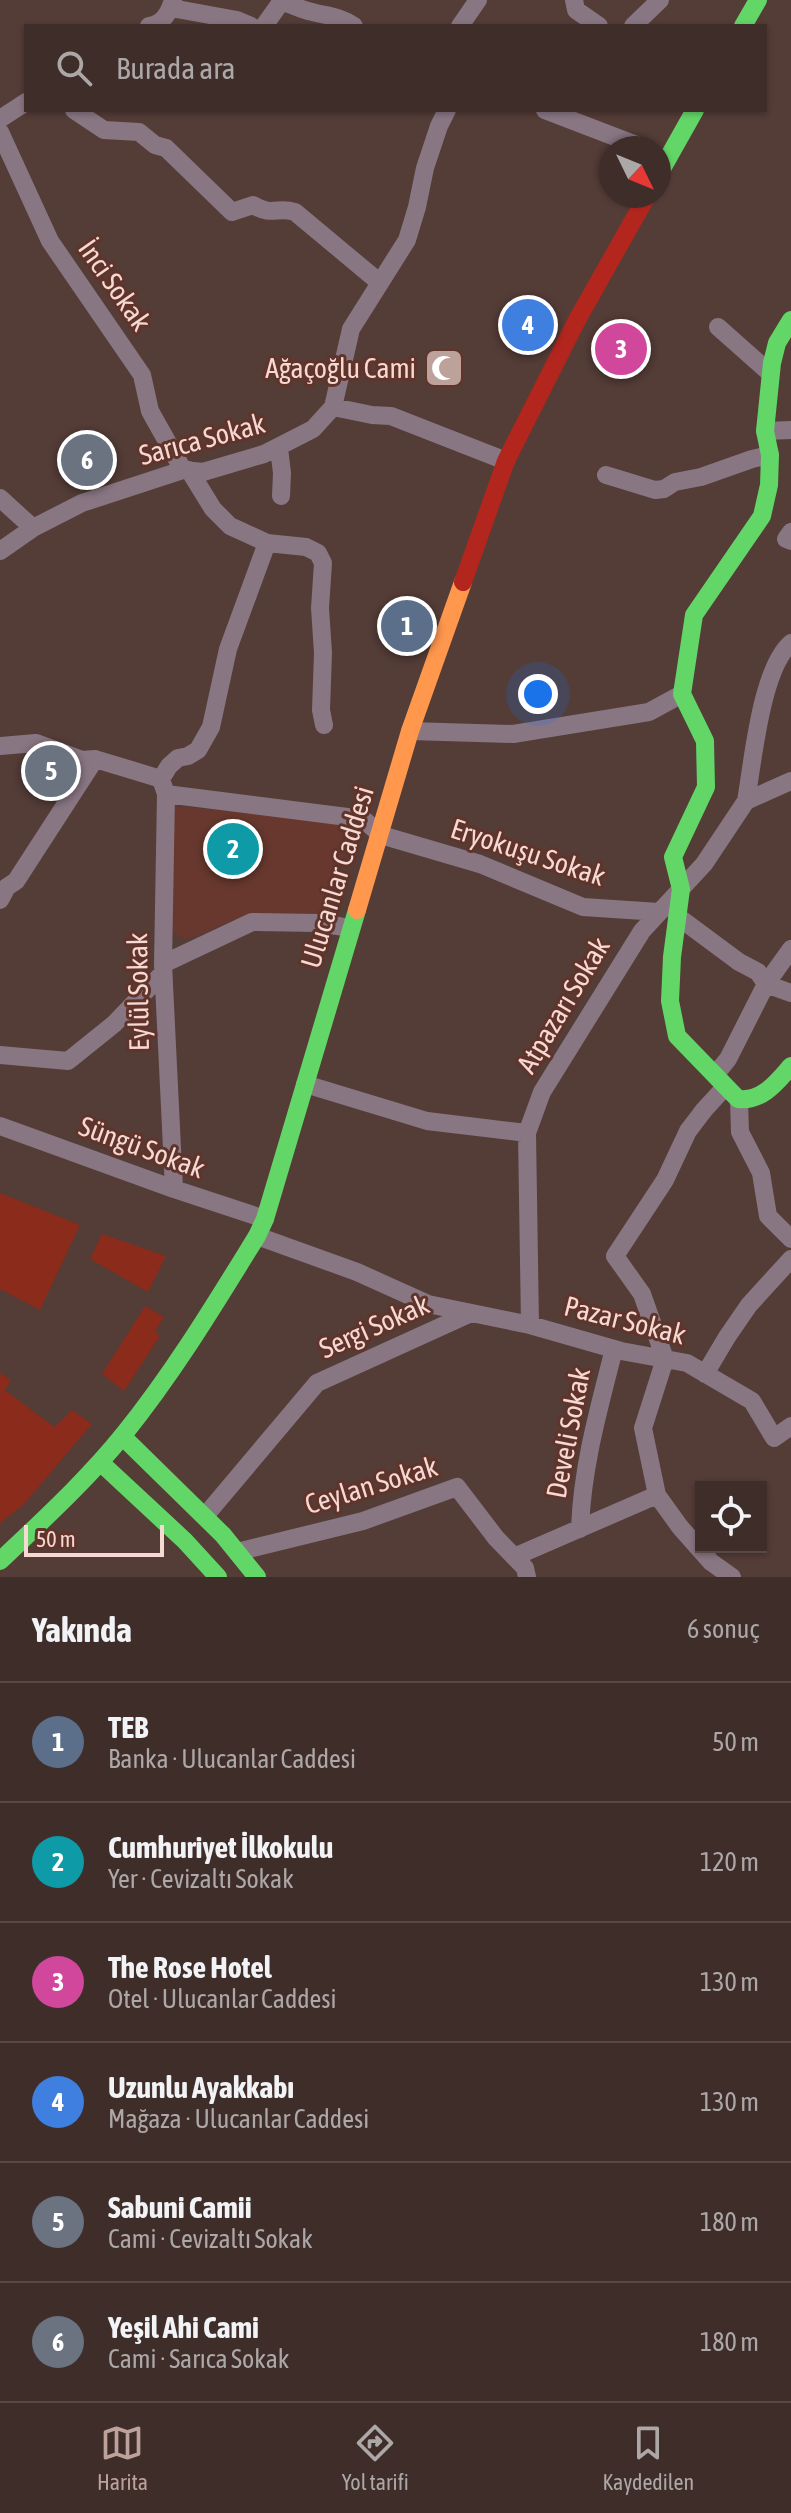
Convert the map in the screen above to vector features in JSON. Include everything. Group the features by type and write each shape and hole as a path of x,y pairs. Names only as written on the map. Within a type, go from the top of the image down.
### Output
{"main road":[{"path":"744,24 758,0"},
{"path":"671,148 694,112"},
{"name":"Ulucanlar Caddesi","path":"0,1561 100,1462 159,1390 261,1228 410,731 506,461 577,320 640,208"},
{"path":"791,320 777,343 770,373 765,431 770,455 769,485 762,516 694,615 682,694 705,741 706,787 673,857 681,889 668,914 672,957 670,1001 677,1036 727,1087 753,1099 791,1066"},
{"path":"122,1436 205,1516 257,1577"},
{"path":"100,1462 185,1541 218,1577"},
{"name":"Ulucanlar Caddesi","path":"0,1549 26,1537"}],"street":[{"path":"461,24 478,0"},
{"path":"574,0 576,10 596,24"},
{"path":"635,24 660,0"},
{"path":"265,24 285,1 306,11 343,18 351,24"},
{"path":"158,24 166,17 172,4 246,24"},
{"path":"0,119 24,103"},
{"path":"77,112 104,130 139,132 155,145 166,148 232,212 253,205 265,212 288,209 295,212 379,282"},
{"path":"446,112 425,168 407,240 351,329 333,407 391,416 506,461"},
{"path":"557,112 582,116 621,136"},
{"name":"İnci Sokak","path":"0,132 50,241 142,375 150,411 186,470"},
{"path":"718,327 770,373"},
{"name":"Sarıca Sokak","path":"0,551 33,528 82,503 186,470 203,472 279,448 313,429 333,407"},
{"path":"765,431 791,430"},
{"path":"279,448 281,496"},
{"path":"606,475 655,490 664,489 675,482 770,455"},
{"path":"186,470 213,509 230,526 267,543 306,547 318,553 323,563 320,608 323,653 321,710 324,725"},
{"path":"0,498 33,528"},
{"path":"791,532 786,539 791,541"},
{"path":"163,787 169,766 178,758 198,750 211,727 228,649 267,543"},
{"path":"681,889 704,864 746,801 773,669 791,643"},
{"path":"410,731 513,734 649,712 682,694"},
{"name":"Eryokuşu Sokak","path":"0,746 36,743 82,760 95,759 163,787 363,819 381,835 480,864 583,907 668,914"},
{"path":"0,900 8,879 95,759"},
{"path":"746,801 791,781"},
{"name":"Eylül Sokak","path":"163,787 163,969 174,1189"},
{"path":"668,914 758,972 766,984 791,993"},
{"name":"Atpazarı Sokak","path":"530,1325 527,1133 542,1092 642,931 668,914"},
{"path":"0,1055 68,1061 114,1024 163,969 252,922 319,923 350,928"},
{"path":"791,949 766,984 728,1059 727,1087 740,1132 761,1173 768,1216 791,1239"},
{"path":"305,1084 427,1121 527,1133"},
{"path":"727,1087 688,1131 665,1180 615,1256 642,1294 665,1359 643,1428 657,1495 711,1562 732,1577"},
{"name":"Süngü Sokak","path":"0,1126 174,1189 428,1304 471,1313"},
{"name":"Pazar Sokak","path":"530,1325 614,1349 687,1363 705,1374 749,1305 791,1259"},
{"name":"Sergi Sokak","path":"205,1516 317,1383 471,1313 530,1325"},
{"name":"Develi Sokak","path":"580,1529 581,1495 614,1349"},
{"path":"705,1374 752,1401 774,1438 791,1426"},
{"name":"Ceylan Sokak","path":"237,1552 363,1521 457,1487 496,1538 525,1568 527,1577"},
{"path":"514,1557 657,1495"}],"shaded area":[{"path":"174,806 354,822 325,918 242,917 186,940 172,932"},
{"path":"0,1193 80,1225 40,1310 0,1289"},
{"path":"102,1234 166,1256 148,1292 90,1259"},
{"path":"145,1306 164,1317 155,1331 160,1336 124,1391 102,1374"},
{"path":"0,1373 11,1380 5,1390 54,1427 72,1410 92,1424 24,1504 0,1523"}],"traffic: fast":[{"path":"744,24 758,0"},
{"path":"671,153 694,112"},
{"path":"791,320 777,343 772,363 765,431 770,455 769,485 762,516 694,615 682,694 705,741 706,787 673,857 681,889 670,1001 677,1036 738,1099 762,1094 791,1066"},
{"path":"0,1561 80,1484 124,1434 177,1362 257,1236 265,1219 357,910"},
{"path":"122,1436 223,1535 257,1577"},
{"path":"100,1462 185,1541 218,1577"}],"traffic: slow":[{"path":"357,910 410,731 463,582"}],"traffic: jam":[{"path":"463,582 506,461 577,320 640,208"}],"place":[{"name":"Uzunlu Ayakkabı","path":"528,325"},
{"name":"The Rose Hotel","path":"621,349"},
{"name":"Ağaçoğlu Cami","path":"444,368"},
{"name":"Yeşil Ahi Cami","path":"87,460"},
{"name":"TEB","path":"407,626"},
{"name":"Sabuni Camii","path":"51,771"},
{"name":"Cumhuriyet İlkokulu","path":"233,849"}]}
